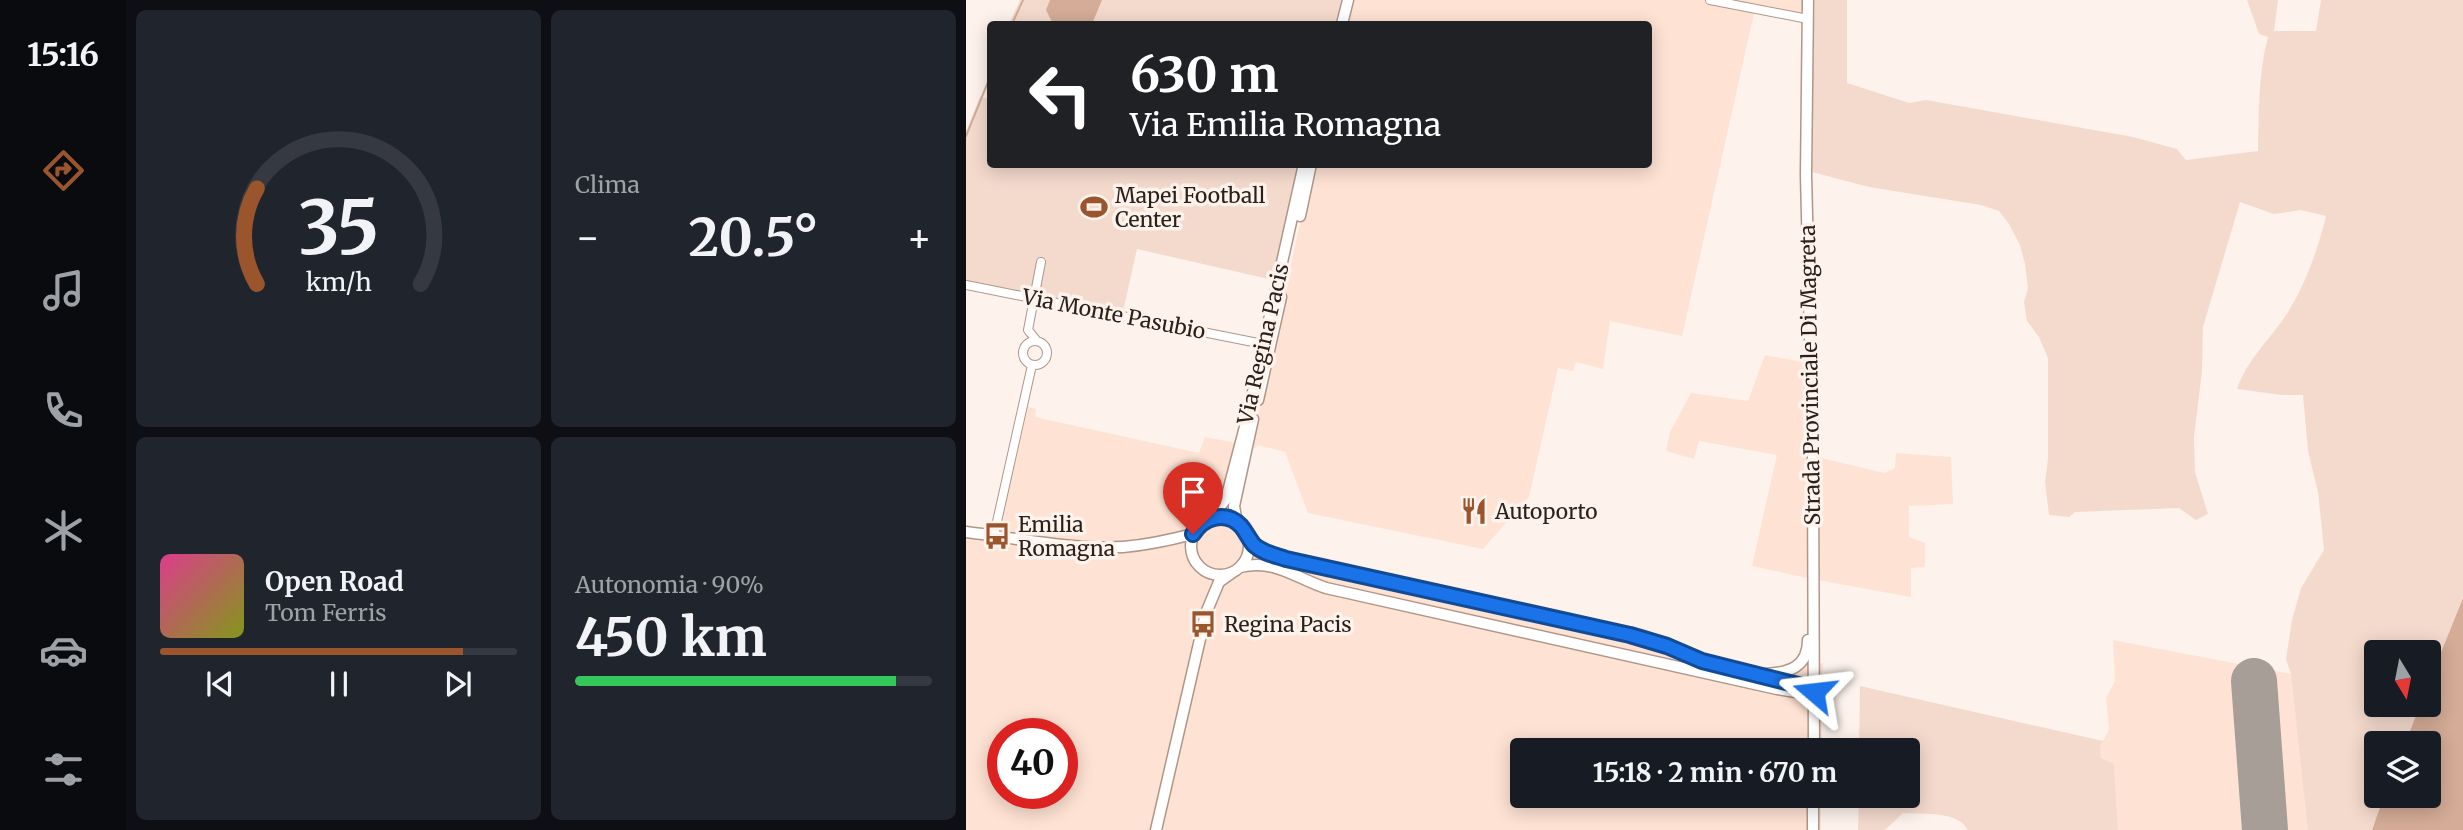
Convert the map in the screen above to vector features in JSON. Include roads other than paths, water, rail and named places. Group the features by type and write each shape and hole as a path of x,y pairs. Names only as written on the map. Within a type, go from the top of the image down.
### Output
{"street":[{"path":"1336,21 1341,0"},
{"path":"1343,21 1348,0"},
{"path":"1710,0 1808,19"},
{"name":"Strada Provinciale Di Magreta","path":"1808,0 1806,174 1814,738"},
{"name":"Via Regina Pacis","path":"1211,518 1226,499 1303,168"},
{"name":"Via Regina Pacis","path":"1237,523 1234,506 1310,168"},
{"path":"1037,341 1026,344 1022,352 1025,360 1032,365 1039,364 1046,356 1044,345 1028,330 1041,262"},
{"name":"Via Monte Pasubio","path":"966,285 1263,344"},
{"path":"994,536 1032,365"},
{"path":"1191,554 1193,534 1197,527 1211,518 1225,517 1237,523 1263,552 1286,559 1630,635 1667,646 1702,661 1806,687 1814,692"},
{"path":"966,532 1093,547 1123,547 1193,534"},
{"path":"1206,613 1219,582 1237,570 1249,551 1246,532"},
{"path":"1156,830 1206,613 1208,586 1201,568 1191,554 1165,541"},
{"path":"1201,568 1216,575 1254,564 1270,564 1326,588 1777,690 1814,692"},
{"path":"1757,674 1780,674 1800,665 1808,647 1809,609 1814,596"},
{"path":"1630,635 1636,646 1630,656"},
{"path":"1777,690 1802,701 1808,707 1808,738"},
{"path":"1813,808 1813,830"}],"waterway":[{"path":"1013,21 1023,0"},
{"path":"966,136 987,84"}],"place":[{"name":"Mapei Football Center","path":"1094,207"},
{"name":"Autoporto","path":"1474,511"},
{"name":"Emilia Romagna","path":"997,536"},
{"name":"Regina Pacis","path":"1203,624"}]}
